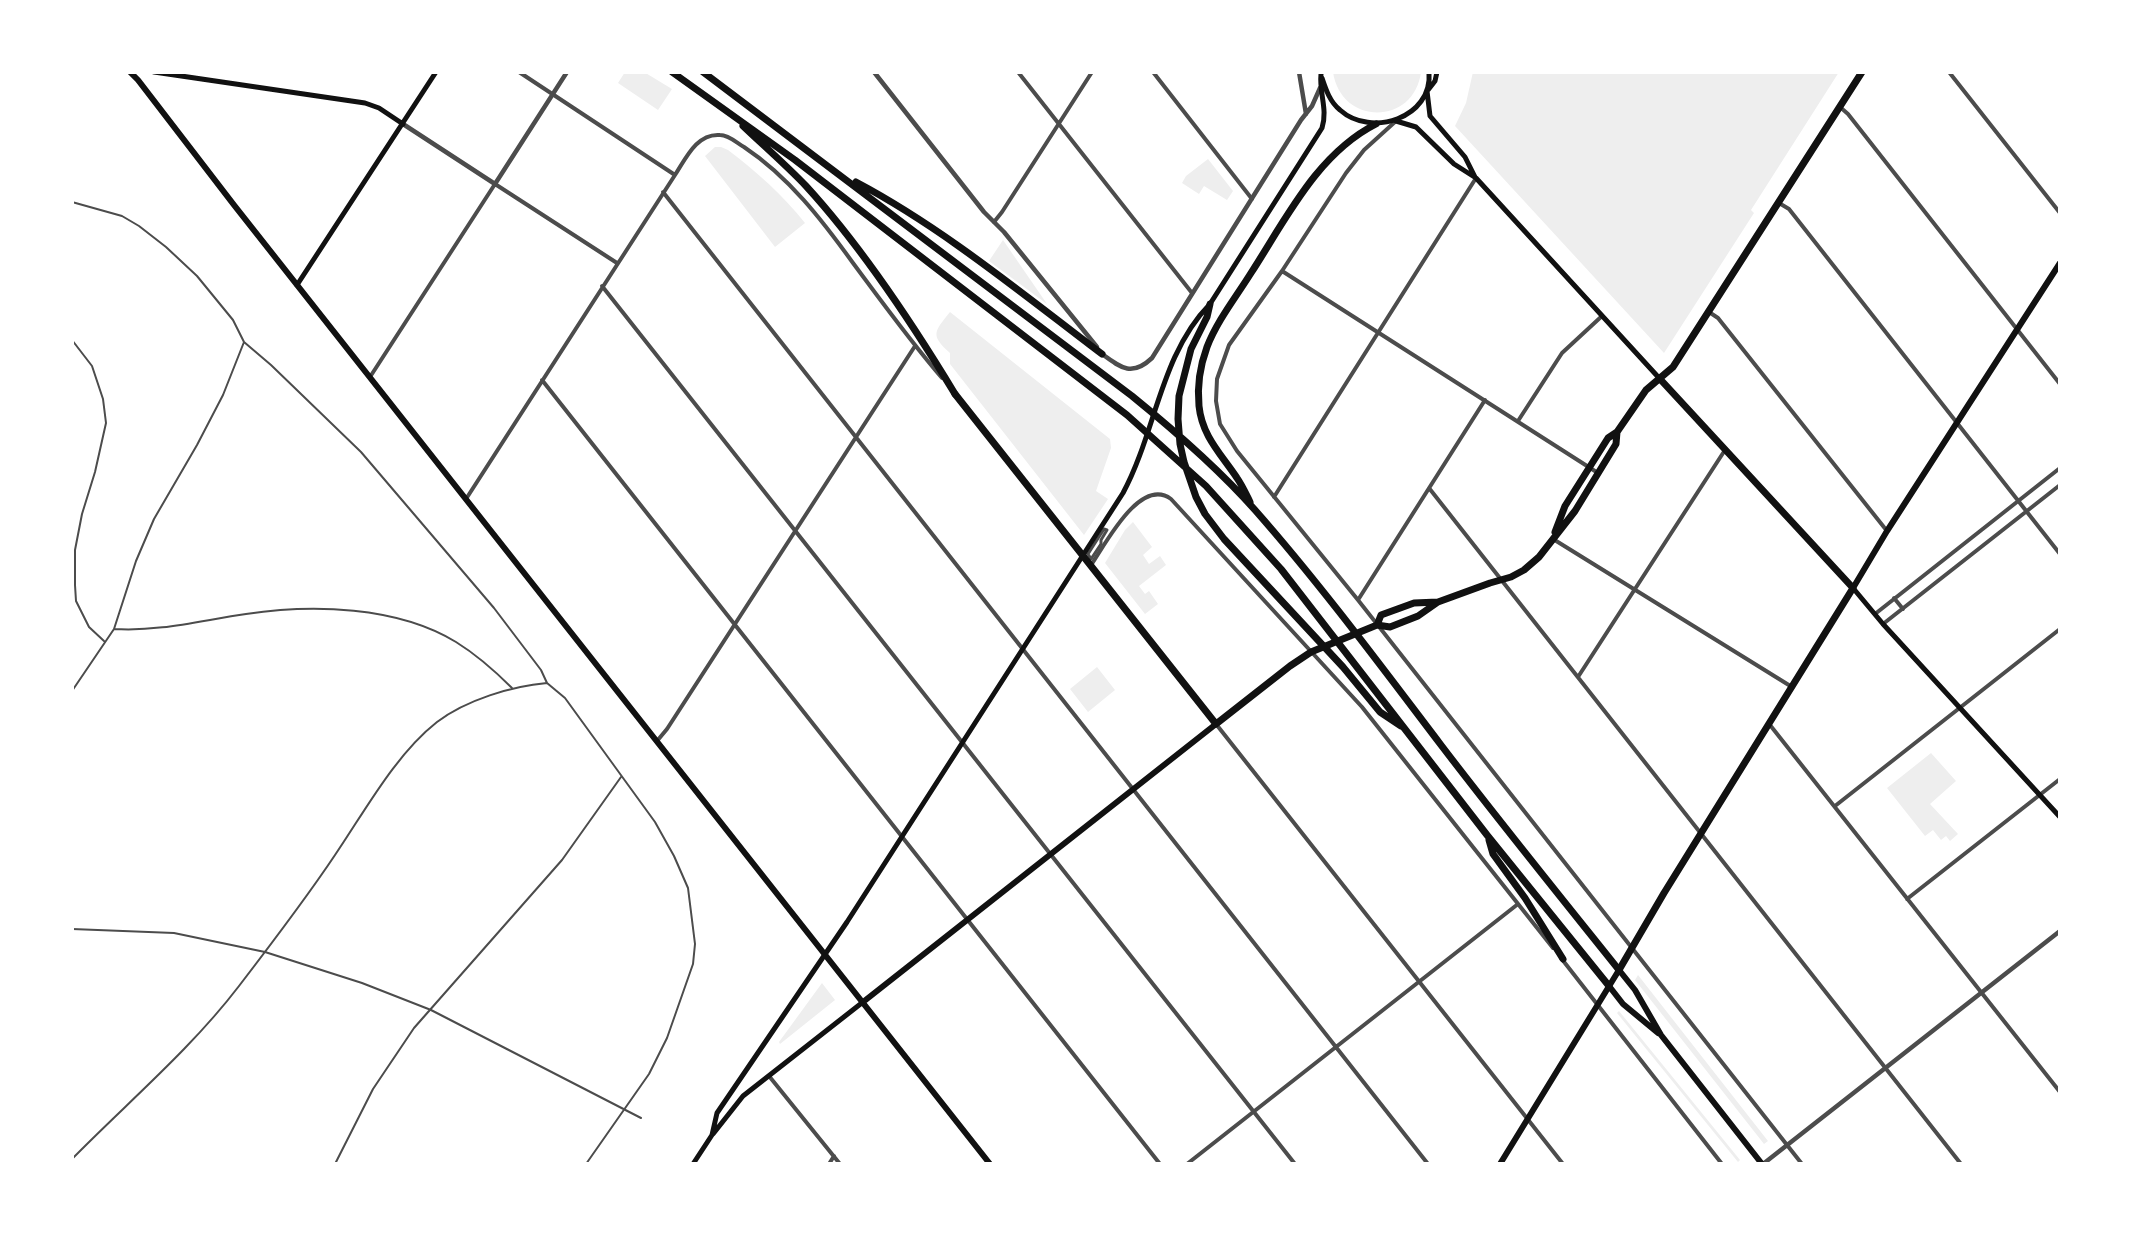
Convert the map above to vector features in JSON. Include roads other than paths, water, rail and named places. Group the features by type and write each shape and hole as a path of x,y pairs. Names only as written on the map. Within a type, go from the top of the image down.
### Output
{"highway":[{"path":"672,72 795,160 1117,408 1206,486 1281,569 1487,835 1609,986"},
{"path":"704,72 1140,402 1209,463 1254,509 1341,614 1463,774 1619,970 1853,588 1660,379"},
{"path":"1552,538 1565,506 1608,438 1617,432 1646,390 1673,367 1862,72"},
{"path":"721,106 805,185 841,227 903,313 955,394 1089,559 1216,723 1290,666 1314,651 1377,625 1390,627 1418,616 1438,602 1518,574 1532,564 1575,511 1616,444 1617,432"},
{"path":"1254,509 1237,478 1215,449 1205,429 1198,393 1202,363 1219,323 1310,182 1348,142 1376,124"},
{"path":"839,173 892,201 968,254 1102,354"},
{"path":"1210,304 1185,367 1179,396 1178,419 1184,462 1196,497 1215,527 1380,712 1407,731"},
{"path":"1377,625 1381,615 1414,603 1438,602"},
{"path":"1487,835 1493,854 1525,898 1563,959"}],"main road":[{"path":"130,72 990,1164"},
{"path":"154,72 365,103 379,108 403,124"},
{"path":"297,285 436,72"},
{"path":"1429,72 1430,81 1427,91 1430,116 1465,157 1476,178 1660,379"},
{"path":"1396,121 1412,110 1436,81 1437,72"},
{"path":"1321,73 1329,96 1340,110 1355,119 1376,124 1396,121 1416,127 1454,164 1476,178"},
{"path":"712,1135 717,1113 825,955 1023,649 1089,559 1133,476 1158,400 1179,348 1200,314 1210,304 1322,128 1326,106 1320,88 1321,73"},
{"path":"2060,263 1887,531 1853,588 1883,624 2060,817"},
{"path":"694,1164 737,1102 1216,723"},
{"path":"1500,1164 1619,970 1635,990 1660,1035 1762,1164"},
{"path":"1609,986 1623,1004 1660,1035"}],"street":[{"path":"519,72 675,174"},
{"path":"370,377 567,72"},
{"path":"874,72 984,212 1102,354 1124,369 1133,370 1143,367 1152,358 1312,106 1320,88"},
{"path":"1018,72 1192,293"},
{"path":"994,222 1092,72"},
{"path":"1153,72 1253,199"},
{"path":"1299,72 1306,114"},
{"path":"1949,72 2060,213"},
{"path":"1840,106 2060,384"},
{"path":"1396,121 1364,150 1346,173 1282,271 1229,345 1220,367 1216,401 1220,423 1230,442 1358,600 1802,1164"},
{"path":"403,124 617,263"},
{"path":"466,499 693,147 700,140 709,137 720,135 729,138 751,152 793,187 827,226 915,346 955,394"},
{"path":"1274,497 1476,178"},
{"path":"663,192 1428,1164"},
{"path":"1779,203 1789,209 2060,554"},
{"path":"1282,271 1598,473"},
{"path":"602,286 1294,1164"},
{"path":"1709,312 1718,318 1887,531"},
{"path":"1518,421 1562,353 1602,316"},
{"path":"657,741 667,729 915,346"},
{"path":"542,380 1160,1164"},
{"path":"1358,600 1485,400"},
{"path":"1578,677 1725,450"},
{"path":"1875,614 2060,468"},
{"path":"1883,624 2060,485"},
{"path":"1429,488 1960,1164"},
{"path":"1089,559 1132,508 1149,496 1166,495 1314,651 1362,708 1563,959 1722,1164"},
{"path":"1104,529 1107,530 1101,544 1089,559 1088,554 1104,529"},
{"path":"1552,538 1792,687"},
{"path":"1894,598 1903,609"},
{"path":"1835,806 2060,629"},
{"path":"1216,723 1563,1164"},
{"path":"1770,725 2060,1092"},
{"path":"1907,899 2060,779"},
{"path":"1187,1164 1518,904"},
{"path":"1762,1164 2060,932"},
{"path":"769,1076 840,1164"},
{"path":"829,1164 834,1156"}],"lane":[{"path":"72,202 122,216 139,226 166,246 199,278 233,320 244,342 361,452 494,608 541,670 547,683 566,698 655,822 688,888 695,944 693,964 667,1038 649,1074 586,1164"},
{"path":"72,340 92,366 103,399 106,423 96,472 80,523 75,550 76,601 89,627 104,641"},
{"path":"72,690 114,629 136,561 154,519 223,395 244,342"},
{"path":"114,629 135,630 180,625 272,610 334,609 366,612 413,622 455,641 491,667 512,688"},
{"path":"72,1159 176,1059 237,989 325,869 381,786 419,738 454,711 512,688 547,683"},
{"path":"335,1164 373,1089 414,1028 562,860 621,777"},
{"path":"72,929 174,933 265,952 362,983 431,1010 641,1118"}]}
